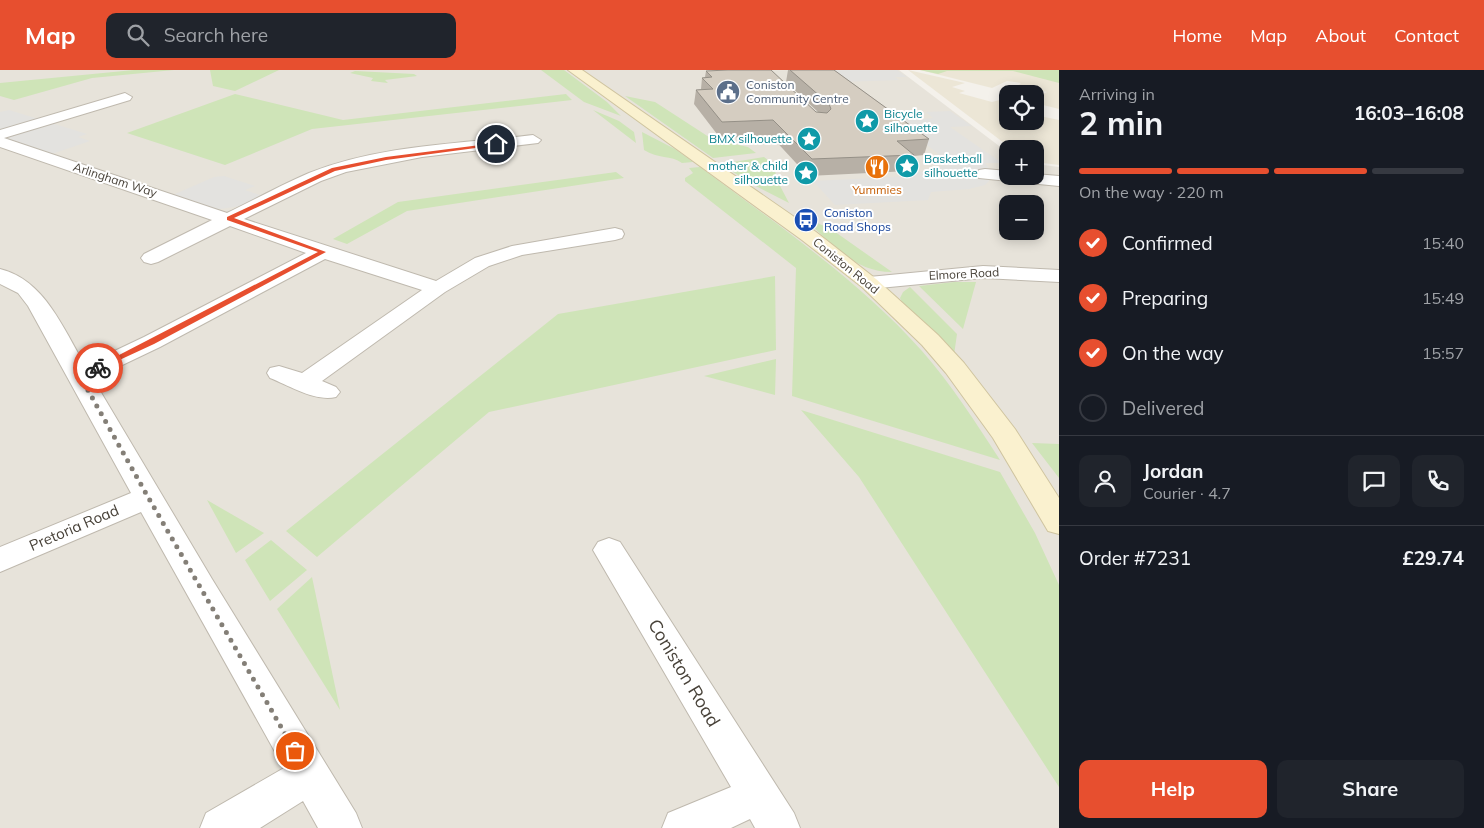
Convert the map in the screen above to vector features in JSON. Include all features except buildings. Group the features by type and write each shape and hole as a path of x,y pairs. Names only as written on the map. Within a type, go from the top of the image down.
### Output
{"street":[{"name":"Coniston Road","path":"574,70 809,236 869,283 930,340 955,368 1005,436 1059,522"},
{"path":"0,136 126,98"},
{"path":"151,258 334,169 386,158 533,140"},
{"name":"Arlingham Way","path":"0,142 323,252 438,288"},
{"path":"985,174 1059,182"},
{"path":"304,383 438,288 482,262 519,250 615,234"},
{"path":"80,376 152,342 323,252"},
{"name":"Elmore Road","path":"869,283 973,272 1059,276"},
{"path":"0,275 24,288 38,304 308,775 342,828"},
{"path":"279,373 326,392"},
{"name":"Pretoria Road","path":"0,560 148,497"},
{"name":"Coniston Road","path":"609,550 769,812 683,828"},
{"path":"221,828 308,775"}],"shaded area":[{"path":"0,70 899,70 999,146 999,185 1044,185 1044,165 1059,167 1059,828 0,828"},
{"path":"825,70 897,70 907,77 895,77 899,80 841,82"},
{"path":"908,70 965,83 952,87 965,91 959,93 992,102 999,100 999,130 1044,130 1044,117 1059,120 1059,165 1044,163 1044,140 1000,140"},
{"path":"920,70 1059,70 1059,109 1044,105 1044,93 1047,92 1044,91 1044,85 1019,85 1021,83 1007,81 992,88"},
{"path":"9,110 87,134 78,137 90,141 43,157 0,142 0,112"},
{"path":"911,110 924,119 933,118 926,112 950,111 972,126 950,127 999,161 999,163 985,163 991,171 991,179 985,185 969,189 931,192 928,200 835,205 813,181 914,176 911,173 934,170 949,162 883,111"},
{"path":"224,176 255,186 245,190 263,196 241,206 220,209 199,209 166,198 214,177"}],"green space":[{"path":"134,70 174,70 92,78 14,100 0,96 0,83"},
{"path":"210,70 279,70 235,91 213,86"},
{"path":"541,70 564,70 607,102 621,116 584,102"},
{"path":"920,70 1059,70 1059,83 1013,71 947,71 938,74"},
{"path":"355,71 414,74 417,76 385,80 388,83 371,81 373,78 350,73"},
{"path":"235,94 343,120 566,94 572,100 312,129 225,165 127,133"},
{"path":"625,96 655,102 712,139 748,147 756,153 713,158"},
{"path":"593,110 619,121 634,132 636,143"},
{"path":"642,132 675,149 693,162 682,163 649,153 644,150"},
{"path":"764,157 773,164 778,182 789,203 750,183 721,164"},
{"path":"700,167 816,254 871,300 897,325 943,377 1000,460 792,396 796,268 685,181 685,178 693,173 689,168"},
{"path":"616,172 624,178 407,211 347,244 333,239 398,202"},
{"path":"815,222 831,229 892,272 868,268 847,257 810,224"},
{"path":"775,276 776,350 489,412 317,557 286,531 558,314"},
{"path":"954,282 976,282 963,329 919,286"},
{"path":"910,287 957,334 954,355 903,304 900,298 903,292"},
{"path":"776,359 775,395 704,376"},
{"path":"801,410 1000,472 1035,533 1059,585 1059,787 859,477"},
{"path":"1032,443 1059,444 1059,478"},
{"path":"207,500 264,533 236,553"},
{"path":"271,540 307,570 270,601 245,560"},
{"path":"312,577 340,710 277,609"}],"way so far":[{"path":"98,368 80,376 295,751"}],"place":[{"name":"Coniston Community Centre","path":"728,92"},
{"name":"Bicycle silhouette","path":"867,121"},
{"name":"BMX silhouette","path":"809,139"},
{"name":"Basketball silhouette","path":"907,166"},
{"name":"Yummies","path":"877,167"},
{"name":"mother & child silhouette","path":"806,173"},
{"name":"Coniston Road Shops","path":"806,220"}],"route":[{"path":"98,368 152,342 323,252 229,219 334,169 386,158 496,144"}]}
